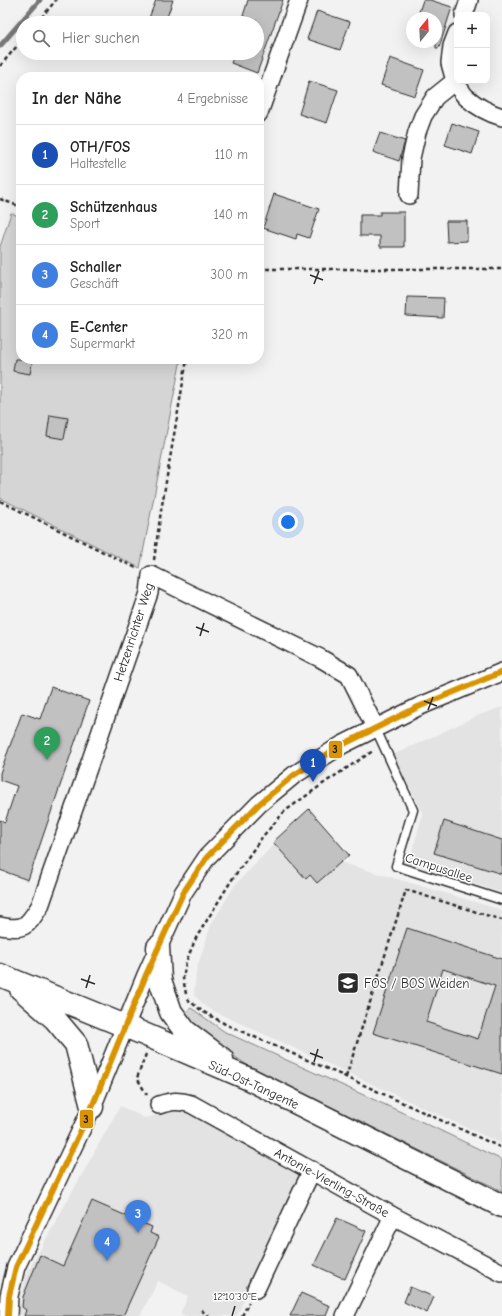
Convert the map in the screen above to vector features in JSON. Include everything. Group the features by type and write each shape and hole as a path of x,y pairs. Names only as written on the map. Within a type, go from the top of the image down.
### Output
{"main road":[{"path":"158,947 160,980 171,1012 185,1031 249,1079"},
{"path":"5,977 55,1019 76,1044 92,1107"},
{"name":"Süd-Ost-Tangente","path":"5,977 249,1079 502,1206"}],"street":[{"path":"264,99 299,0"},
{"path":"465,12 469,0"},
{"path":"454,41 450,62 454,77"},
{"path":"410,195 411,158 416,132 423,116 435,97 454,82"},
{"path":"457,84 465,96 483,108 502,117"},
{"name":"Hetzenrichter Weg","path":"0,926 19,928 29,923 40,906 149,592 151,575 320,658 349,675 375,727"},
{"path":"8,1316 9,1296 16,1267 92,1107 158,947 183,893 207,857 259,804 294,775 342,745 375,727 418,707 502,672"},
{"name":"Antonie-Vierling-Straße","path":"159,1105 180,1101 191,1104 394,1216 502,1273"},
{"path":"256,1289 312,1170"},
{"path":"345,1316 394,1216"}],"lane":[{"name":"Campusallee","path":"375,727 413,810 396,866 502,900"}],"path":[{"path":"43,16 56,0"},
{"path":"0,66 16,47"},
{"path":"0,199 16,205"},
{"path":"264,269 502,269"},
{"path":"0,501 151,575 186,364"},
{"path":"375,727 375,750 285,811 262,836 231,881 196,938 186,962 183,978 187,999 202,1011 227,1024 346,1076 502,1148"},
{"path":"313,782 316,789"},
{"path":"346,1076 406,890 502,920"},
{"path":"201,1310 209,1316"}],"shaded area":[{"path":"11,213 16,215 16,364 180,364 140,568 0,498 0,247"},
{"path":"502,707 502,893 409,862 423,813 393,755 477,716"},
{"name":"FOS / BOS Weiden","path":"275,843 502,910 502,1144 207,1008 194,995 196,971 211,925 235,885"},
{"path":"191,1008 225,1032 412,1117 502,1160 502,1191 250,1067 178,1018"},
{"path":"120,1106 145,1118 184,1109 300,1172 237,1316 183,1316 180,1314 188,1296 158,1281 140,1316 17,1316 26,1275"}],"building":[{"path":"156,0 173,0 167,16 150,16"},
{"path":"248,0 283,0 264,53 264,16 243,16"},
{"path":"423,0 430,0 452,7 442,39 442,12 419,12"},
{"path":"317,11 350,22 340,50 307,39"},
{"path":"390,58 424,70 415,96 381,85"},
{"path":"232,60 262,60 257,72 231,63"},
{"path":"309,81 338,90 327,123 299,114"},
{"path":"452,123 479,132 472,154 445,145"},
{"path":"380,133 405,141 399,161 373,152"},
{"path":"274,194 319,209 309,238 297,234 296,239 264,228"},
{"path":"380,212 404,212 404,247 380,247 380,236 360,236 360,215 380,215"},
{"path":"446,221 467,221 467,241 447,242"},
{"path":"407,297 444,298 443,318 406,316"},
{"path":"15,359 16,364 32,364 30,374 13,371"},
{"path":"50,415 68,418 64,439 47,436"},
{"path":"51,687 89,701 28,880 0,870 0,820 5,822 17,786 0,780 0,773 22,713 40,719"},
{"path":"309,809 349,855 317,883 310,875 306,879 273,842"},
{"path":"444,821 502,840 502,874 434,853"},
{"path":"407,928 502,959 502,1074 373,1033","holes":["443,969 495,986 478,1039 426,1022"]},
{"path":"92,1201 152,1227 150,1233 159,1237 123,1316 24,1316 26,1310 22,1307 23,1297 40,1255 63,1266"},
{"path":"337,1218 366,1231 345,1279 314,1265"},
{"path":"410,1287 434,1297 427,1313 404,1302"},
{"path":"301,1293 330,1306 326,1316 290,1316"}],"waterway":[{"path":"26,16 40,0"},
{"path":"0,46 16,28"}],"transit line":[{"name":"3","path":"8,1316 9,1296 16,1267 92,1107 146,975 183,893 207,857 259,804 294,775 342,745 418,707 502,672"}],"place":[{"name":"Schützenhaus","path":"47,760"},
{"name":"OTH/FOS","path":"313,782"},
{"name":"FOS / BOS Weiden","path":"348,983"},
{"name":"Schaller","path":"138,1233"},
{"name":"E-Center","path":"107,1261"}]}
